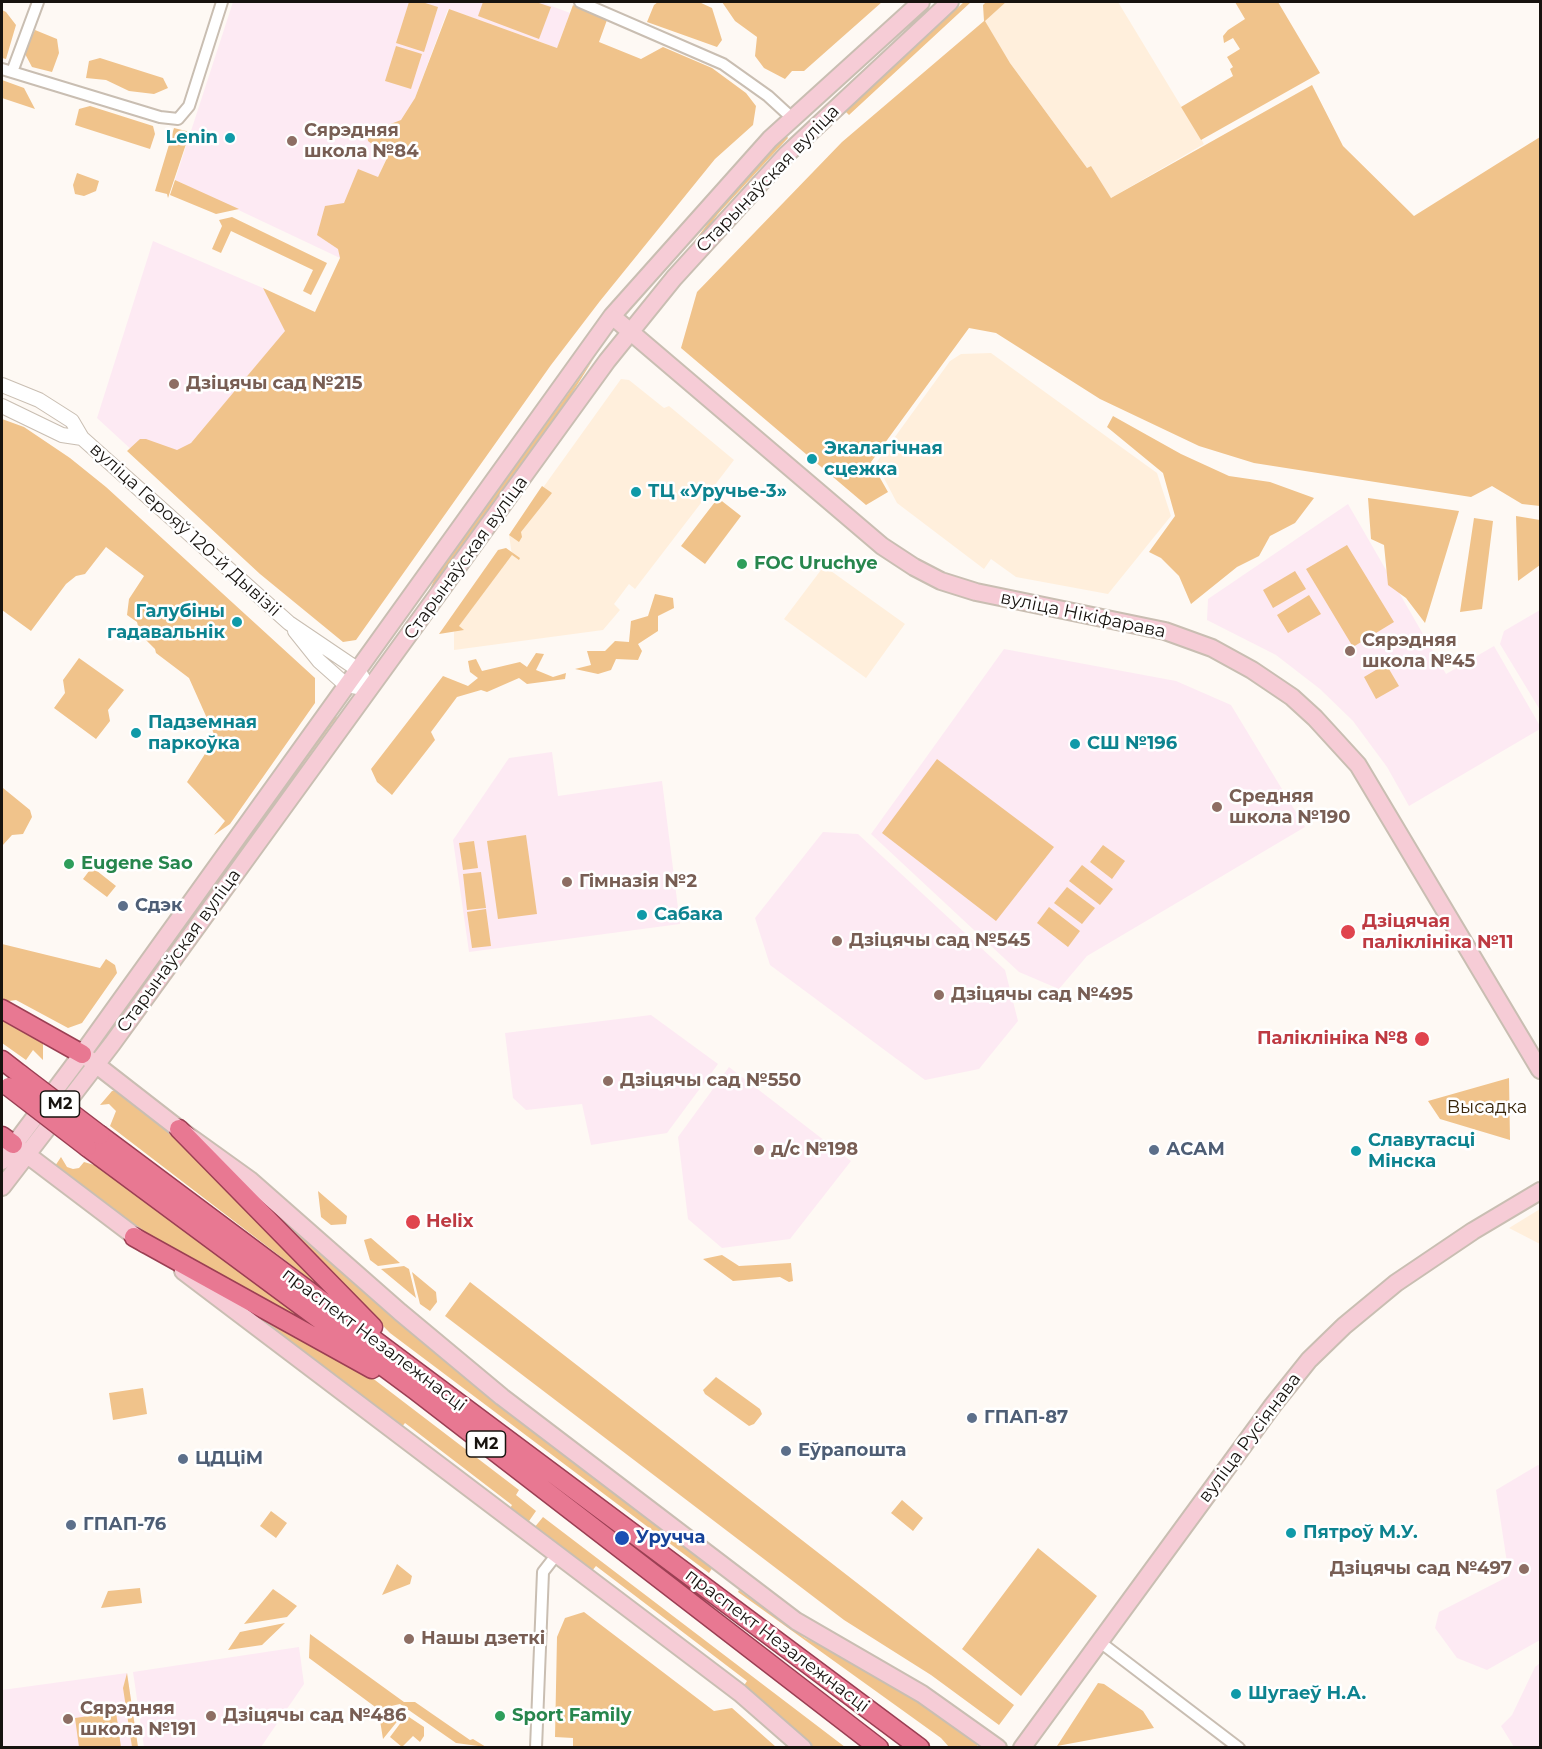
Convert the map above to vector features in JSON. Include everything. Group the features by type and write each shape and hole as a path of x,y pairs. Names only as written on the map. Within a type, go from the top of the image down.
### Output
{"highway":[{"path":"2,1009 90,1059"},
{"name":"праспект Незалежнасці","path":"2,1060 10,1081 920,1748"},
{"path":"179,1129 421,1384"},
{"path":"134,1237 325,1343 421,1384"},
{"name":"праспект Незалежнасці","path":"421,1384 879,1748"}],"main road":[{"name":"Старынаўская вуліца","path":"90,1059 357,669 612,316 770,139 921,2"},
{"name":"Старынаўская вуліца","path":"14,1145 90,1059 370,689 601,370 674,278 806,134 950,2"},
{"path":"792,118 806,134"},
{"name":"вуліца Нікіфарава","path":"612,316 847,517 882,546 914,567 940,581 976,592 1165,631 1212,648 1252,670 1292,697 1315,718 1358,765 1540,1070"},
{"name":"праспект Незалежнасці","path":"90,1059 179,1129 249,1180 502,1397 809,1631 922,1694 998,1748"},
{"path":"2,1161 14,1145"},
{"path":"2,1187 14,1145"},
{"path":"14,1145 134,1237 234,1308 740,1693 803,1748"},
{"name":"вуліца Русіянава","path":"1022,1748 1273,1405 1327,1342 1396,1282 1540,1191"}],"street":[{"path":"38,2 7,71 160,117 178,119 189,106 222,2"},
{"path":"580,2 723,64 768,96 792,118"},
{"name":"вуліца Герояў 120-й Дывізіі","path":"2,385 20,391 55,409 72,421 82,438 289,622 357,669"},
{"name":"вуліца Герояў 120-й Дывізіі","path":"2,406 62,435 82,438"},
{"name":"вуліца Герояў 120-й Дывізіі","path":"289,622 319,662 346,685"},
{"path":"357,669 370,689"},
{"path":"346,685 370,689"},
{"path":"536,1748 543,1572 557,1554"},
{"path":"1100,1642 1239,1748"}],"shaded area":[{"name":"Сярэдняя школа №84","path":"233,2 541,2 570,13 557,48 448,9 415,98 340,258 175,180"},
{"path":"1006,2 1118,2 1204,144 1111,198 1091,166 1087,168 1010,63 984,21"},
{"name":"Дзіцячы сад №215","path":"153,241 263,288 286,331 191,443 159,475 97,418"},
{"path":"991,353 1157,473 1171,516 1108,594 1016,577 991,559 984,569 897,503 876,463 950,361 961,354"},
{"path":"621,379 629,380 664,408 669,406 734,460 635,589 629,584 614,604 620,610 603,630 454,650 454,632 512,555 509,535"},
{"name":"Сярэдняя школа №45","path":"1348,504 1446,674 1494,646 1540,726 1540,729 1409,806 1387,767 1353,721 1320,689 1276,655 1207,620 1208,599"},
{"path":"824,566 905,624 866,678 784,619"},
{"path":"1540,610 1540,710 1500,644 1504,631"},
{"path":"1004,649 1176,681 1231,705 1305,827 1087,956 1059,989 1019,972 871,834"},
{"name":"Гімназія №2","path":"552,752 558,796 662,781 680,924 469,952 453,840 509,758"},
{"path":"823,832 858,834 1005,970 1018,1021 979,1069 925,1080 770,965 755,918"},
{"name":"Дзіцячы сад №550","path":"651,1015 718,1064 667,1133 591,1145 582,1104 526,1110 513,1098 505,1033"},
{"name":"д/с №198","path":"729,1067 851,1161 790,1239 722,1248 688,1219 678,1137"},
{"path":"1540,1209 1540,1244 1509,1228"},
{"name":"Дзіцячы сад №497","path":"1538,1465 1540,1466 1540,1640 1487,1670 1457,1658 1435,1628 1439,1612 1509,1576 1496,1490"},
{"name":"Дзіцячы сад №486","path":"299,1647 304,1684 261,1747 144,1747 133,1672"},
{"path":"1540,1663 1540,1747 1514,1747 1501,1726 1512,1715 1535,1667"},
{"name":"Сярэдняя школа №191","path":"127,1673 138,1747 2,1747 2,1690"}],"green space":[{"path":"409,2 422,2 438,7 424,52 396,43"},
{"path":"483,2 536,2 551,7 539,39 478,16"},
{"path":"658,2 699,2 712,8 722,40 717,47 647,22 654,5"},
{"path":"722,2 882,2 804,71 792,71 785,79 764,68 755,56 757,37 735,21"},
{"path":"964,2 971,2 849,115 845,111"},
{"path":"986,2 1006,2 985,21 1010,63 1087,168 1091,166 1111,198 1312,85 1343,146 1414,216 1540,137 1540,506 1522,504 1492,486 1471,497 1254,463 1199,446 1100,399 996,333 969,328 871,462 888,492 866,505 681,348 697,292 842,142 984,21 983,5"},
{"path":"1235,2 1278,2 1320,73 1201,140 1181,107 1233,76 1230,69 1233,67 1227,57 1240,49 1233,38 1224,43 1223,36 1245,19"},
{"path":"573,5 607,20 599,42 641,59 663,47 712,68 746,93 756,106 753,125 715,159 600,301 551,365 356,640 343,642 260,574 127,451 140,439 177,450 191,443 285,331 263,288 315,312 340,258 338,249 317,235 325,206 344,203 358,169 378,177 388,156 368,141 367,133 401,120 415,98 449,9 557,48"},
{"path":"2,10 16,25 6,59 2,58"},
{"path":"35,30 57,39 59,53 52,72 32,67 24,52"},
{"path":"396,46 422,54 411,89 385,81"},
{"path":"100,58 163,78 168,88 154,94 129,91 106,80 86,78 89,61"},
{"path":"2,80 24,88 35,109 2,98"},
{"path":"90,106 153,126 155,134 150,149 75,125 79,109"},
{"path":"174,128 190,132 168,198 167,194 155,191"},
{"path":"786,135 788,138 718,214 684,260 648,300 647,298 682,258 720,207"},
{"path":"77,173 99,181 96,191 84,196 75,194 73,185"},
{"path":"175,180 239,209 216,214 170,195"},
{"path":"232,217 327,263 311,295 303,291 313,270 231,231 221,253 212,249 222,226 219,220"},
{"path":"594,358 546,435 389,648 426,597 437,574"},
{"path":"1113,416 1181,454 1229,476 1270,482 1314,498 1295,523 1270,536 1259,556 1237,567 1191,604 1179,576 1161,558 1149,552 1175,516 1163,473 1107,427"},
{"path":"2,419 24,427 70,458 106,487 315,678 315,703 230,824 214,835 225,821 187,782 212,743 214,734 189,678 156,653 155,649 140,634 137,622 127,615 129,599 144,576 106,547 85,574 76,576 66,584 31,631 2,610"},
{"path":"542,486 552,493 521,532 522,537 519,542 509,535"},
{"path":"718,498 741,516 705,564 681,546"},
{"path":"1368,498 1459,511 1425,623 1406,598 1388,585 1384,545 1371,539"},
{"path":"1516,516 1540,520 1540,565 1518,581"},
{"path":"1474,518 1493,521 1482,609 1460,612"},
{"path":"1347,545 1394,622 1353,647 1306,569"},
{"path":"506,548 520,558 519,560 512,555 459,626 464,630 439,634 498,550"},
{"path":"1295,571 1306,589 1273,608 1263,590"},
{"path":"655,594 673,598 674,608 658,616 658,631 638,644 642,651 638,660 616,659 611,670 598,674 575,669 591,665 587,651 605,651 615,641 629,642 631,621 648,616"},
{"path":"1309,595 1321,614 1288,633 1277,615"},
{"path":"536,653 544,654 536,670 553,677 566,673 565,679 527,684 519,678 487,692 481,690 457,697 431,732 435,740 392,795 377,782 371,769 443,676 468,686 478,678 470,672 468,661 476,659 482,671 520,662 527,667"},
{"path":"79,658 124,690 108,710 110,721 96,739 54,708 65,693 63,680"},
{"path":"1386,664 1399,686 1376,699 1364,677"},
{"path":"335,716 337,717 302,765 287,792 123,1015"},
{"path":"937,759 1054,847 996,921 882,833"},
{"path":"3,788 30,810 32,817 23,834 12,835 2,846"},
{"path":"526,835 537,914 498,919 487,841"},
{"path":"474,841 478,868 463,870 459,843"},
{"path":"1103,845 1125,861 1112,879 1090,862"},
{"path":"1082,865 1113,889 1100,905 1069,881"},
{"path":"92,867 116,886 107,897 83,879"},
{"path":"481,872 486,908 467,910 463,874"},
{"path":"1067,887 1095,908 1082,924 1054,903"},
{"path":"1049,907 1080,931 1068,947 1037,923"},
{"path":"486,909 491,946 472,948 467,912"},
{"path":"2,944 100,968 106,959 115,965 117,973 82,1023 68,1028 16,1000 2,1002"},
{"path":"2,1016 43,1040 43,1060 33,1050 26,1060 2,1043"},
{"name":"Высадка","path":"1509,1078 1510,1140 1440,1119 1428,1101"},
{"path":"119,1090 166,1126 341,1303 110,1126 116,1111 109,1104 100,1105 112,1091"},
{"path":"61,1157 67,1167 73,1169 79,1168 84,1162 98,1166 340,1347 145,1238 55,1166"},
{"path":"234,1175 713,1567 709,1573 390,1333"},
{"path":"318,1191 347,1216 346,1224 331,1225 321,1217"},
{"path":"371,1238 400,1263 378,1266 370,1260 364,1240"},
{"path":"722,1255 739,1266 791,1263 793,1281 789,1282 780,1277 733,1281 703,1259"},
{"path":"404,1266 409,1269 416,1298 381,1269"},
{"path":"412,1272 436,1292 437,1302 430,1311 420,1304"},
{"path":"470,1282 1014,1705 999,1725 931,1675 844,1620 445,1316"},
{"path":"205,1285 371,1377 519,1490 516,1495 536,1511 527,1524 509,1510 512,1505 405,1423 401,1428"},
{"path":"716,1377 760,1409 762,1414 754,1424 749,1426 705,1394 703,1390"},
{"path":"143,1388 147,1414 113,1420 109,1393"},
{"path":"902,1500 923,1518 913,1531 891,1513"},
{"path":"271,1511 287,1523 276,1538 260,1526"},
{"path":"543,1517 845,1747 813,1747 743,1687 747,1681 596,1566 591,1572 534,1528"},
{"path":"1038,1548 1097,1596 1021,1696 962,1649"},
{"path":"397,1564 412,1576 410,1584 382,1595"},
{"path":"140,1588 142,1603 101,1608 108,1591"},
{"path":"273,1589 297,1606 287,1617 244,1624"},
{"path":"739,1590 805,1638 887,1678 977,1742 977,1747 949,1747 941,1738 738,1592"},
{"path":"584,1612 714,1711 732,1708 776,1747 573,1748 573,1738 555,1737 557,1637 565,1618"},
{"path":"285,1623 262,1645 228,1650 240,1632"},
{"path":"310,1634 404,1702 415,1702 470,1740 473,1739 486,1747 456,1743 400,1704 378,1709 309,1658"},
{"path":"127,1673 138,1747 132,1747 123,1688"},
{"path":"1098,1683 1104,1684 1143,1711 1154,1728 1057,1746"},
{"path":"399,1709 404,1713 383,1739 379,1714"},
{"path":"116,1712 121,1747 79,1747 75,1718"},
{"path":"405,1717 409,1717 424,1727 424,1736 420,1742 413,1736 402,1747 390,1737"}],"place":[{"name":"Lenin","path":"230,138"},
{"name":"Сярэдняя школа №84","path":"292,141"},
{"name":"Дзіцячы сад №215","path":"174,384"},
{"name":"Экалагічная сцежка","path":"812,459"},
{"name":"ТЦ «Уручье-3»","path":"636,492"},
{"name":"FOC Uruchye","path":"742,564"},
{"name":"Галубіны гадавальнік","path":"237,622"},
{"name":"Сярэдняя школа №45","path":"1350,651"},
{"name":"Падземная паркоўка","path":"136,733"},
{"name":"СШ №196","path":"1075,744"},
{"name":"Средняя школа №190","path":"1217,807"},
{"name":"Eugene Sao","path":"69,864"},
{"name":"Гімназія №2","path":"567,882"},
{"name":"Сдэк","path":"123,906"},
{"name":"Сабака","path":"642,915"},
{"name":"Дзіцячая паліклініка №11","path":"1348,932"},
{"name":"Дзіцячы сад №545","path":"837,941"},
{"name":"Дзіцячы сад №495","path":"939,995"},
{"name":"Паліклініка №8","path":"1422,1039"},
{"name":"Дзіцячы сад №550","path":"608,1081"},
{"name":"д/с №198","path":"759,1150"},
{"name":"АСАМ","path":"1154,1150"},
{"name":"Славутасці Мінска","path":"1356,1151"},
{"name":"Helix","path":"413,1222"},
{"name":"ГПАП-87","path":"972,1418"},
{"name":"Еўрапошта","path":"786,1451"},
{"name":"ЦДЦіМ","path":"183,1459"},
{"name":"ГПАП-76","path":"71,1525"},
{"name":"Пятроў М.У.","path":"1291,1533"},
{"name":"Уручча","path":"622,1538"},
{"name":"Дзіцячы сад №497","path":"1524,1569"},
{"name":"Нашы дзеткі","path":"409,1639"},
{"name":"Шугаеў Н.А.","path":"1236,1694"},
{"name":"Дзіцячы сад №486","path":"211,1716"},
{"name":"Sport Family","path":"500,1716"},
{"name":"Сярэдняя школа №191","path":"68,1719"}]}
